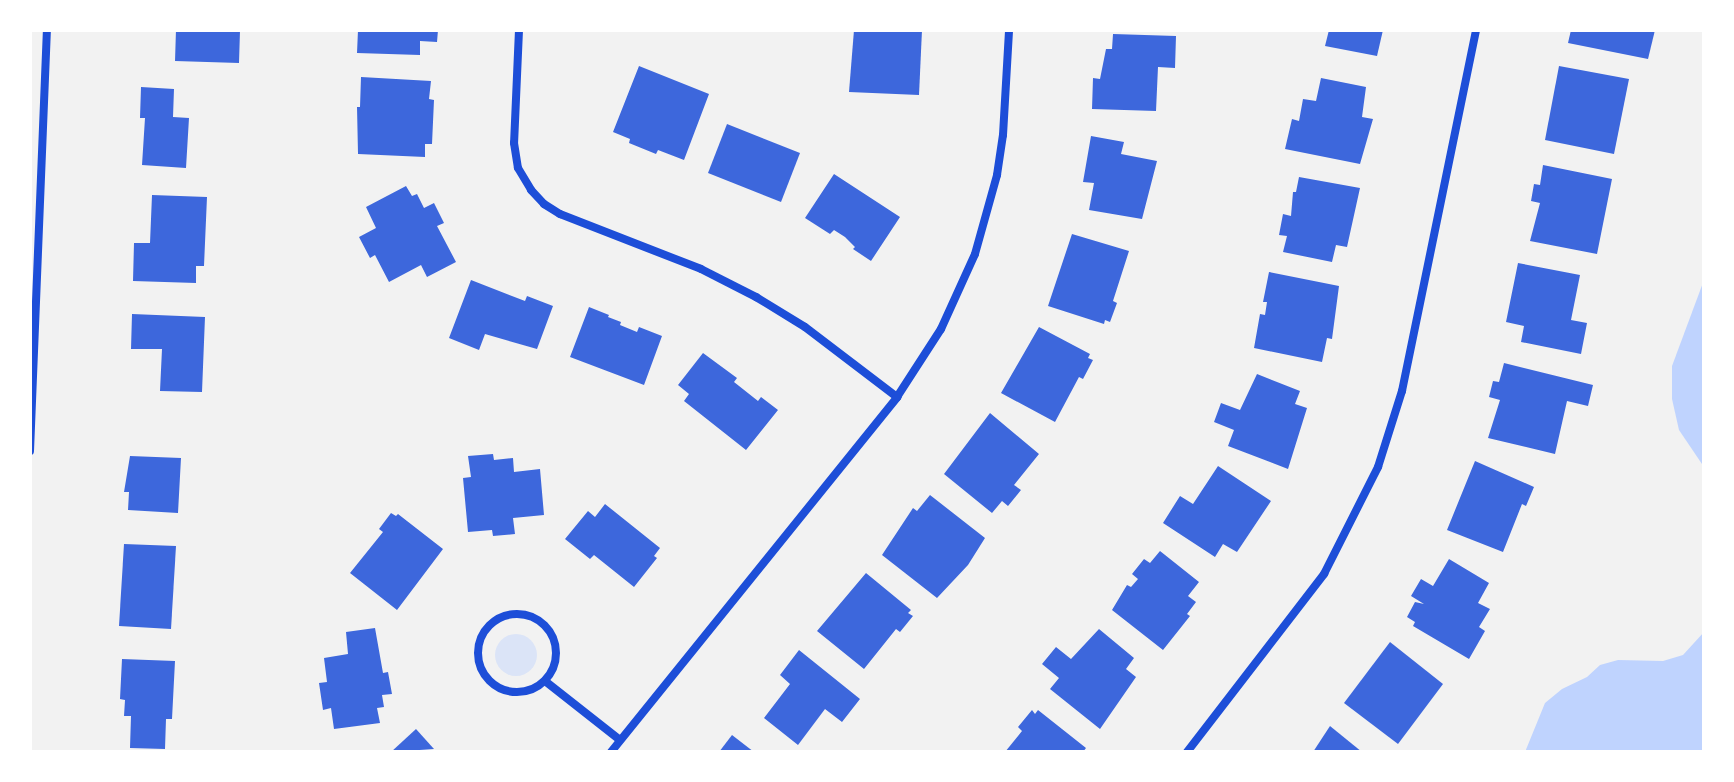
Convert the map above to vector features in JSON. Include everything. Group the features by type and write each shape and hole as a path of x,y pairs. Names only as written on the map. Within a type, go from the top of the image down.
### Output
{"street":[{"path":"30,451 47,30"},
{"path":"519,30 514,143 518,168 544,204 560,214 701,269 756,297 805,327 897,397"},
{"path":"611,752 897,397 948,316 988,215 1003,135 1009,30"},
{"path":"1187,752 1317,585 1344,539 1378,467 1402,391 1476,30"},
{"path":"511,614 535,618 545,625 552,635 556,659 545,681 535,688 511,693 489,681 478,660 482,635 489,625 511,614"},
{"path":"545,681 620,740"}],"shaded area":[{"path":"516,634 531,640 537,655 531,670 516,676 501,670 495,655 501,640"}],"water":[{"path":"1704,280 1704,467 1679,430 1672,399 1672,366"},
{"path":"1704,632 1704,752 1525,752 1545,703 1562,689 1587,677 1600,665 1618,660 1663,661 1683,655"}],"building":[{"path":"176,30 240,30 239,63 175,61"},
{"path":"358,30 438,30 437,42 420,41 420,55 357,53"},
{"path":"854,30 922,30 919,95 849,92"},
{"path":"1329,30 1383,30 1377,56 1325,46"},
{"path":"1571,30 1655,30 1648,59 1568,43"},
{"path":"1113,34 1176,36 1175,68 1158,67 1156,111 1092,109 1093,78 1100,79 1106,49 1112,49"},
{"path":"639,66 709,94 684,160 658,150 656,154 629,143 630,139 613,132"},
{"path":"1559,66 1629,79 1614,154 1545,140"},
{"path":"361,77 431,81 429,99 434,100 432,144 425,144 425,157 358,154 357,107 360,107"},
{"path":"1321,78 1366,87 1362,117 1373,119 1360,164 1285,149 1292,119 1299,121 1303,99 1316,101"},
{"path":"141,87 174,89 173,117 189,118 186,168 142,165 145,118 140,118"},
{"path":"727,124 800,153 781,202 708,173"},
{"path":"1091,136 1124,142 1121,154 1157,161 1142,219 1089,210 1094,183 1083,182"},
{"path":"1543,165 1612,179 1597,254 1530,241 1540,203 1531,201 1534,184 1540,185"},
{"path":"834,174 900,217 871,261 853,249 855,247 845,237 834,230 830,234 805,218"},
{"path":"1299,177 1360,188 1347,247 1336,245 1332,262 1283,252 1287,236 1279,235 1283,214 1291,216 1293,192 1296,192"},
{"path":"406,186 412,196 417,194 424,208 434,203 444,223 437,226 456,262 427,277 421,265 389,282 375,255 370,258 359,237 376,228 366,207"},
{"path":"152,195 207,197 204,266 196,266 196,283 133,281 134,243 150,243"},
{"path":"1072,234 1129,251 1113,301 1117,303 1110,322 1105,320 1104,324 1048,306"},
{"path":"1518,263 1580,275 1571,320 1587,323 1581,354 1521,342 1524,326 1506,322"},
{"path":"1269,272 1339,286 1332,339 1327,338 1322,362 1254,348 1260,314 1265,315 1267,302 1263,302"},
{"path":"471,280 525,301 527,296 553,306 537,349 485,334 479,350 449,338"},
{"path":"589,307 637,332 639,327 662,336 644,385 570,357"},
{"path":"132,314 205,317 202,392 160,391 162,349 131,349"},
{"path":"1039,327 1090,354 1088,358 1093,360 1083,379 1079,377 1055,422 1001,393"},
{"path":"703,353 737,378 734,382 758,401 761,397 778,410 746,450 684,401 689,394 678,385"},
{"path":"1504,363 1593,385 1588,406 1567,401 1555,454 1488,438 1500,400 1489,397 1493,381 1499,382"},
{"path":"1257,374 1300,391 1295,404 1307,408 1288,469 1228,446 1234,430 1214,422 1221,403 1240,410"},
{"path":"990,413 1039,454 1014,485 1021,490 1008,506 1002,501 992,513 944,474"},
{"path":"493,454 494,460 513,458 514,472 540,469 544,515 513,518 515,534 493,536 492,530 468,532 463,478 471,477 468,456"},
{"path":"130,456 181,458 178,513 128,510 129,492 124,492"},
{"path":"1475,461 1534,487 1526,506 1522,504 1503,552 1447,530"},
{"path":"1218,466 1271,501 1237,552 1223,544 1215,557 1163,523 1180,496 1193,504"},
{"path":"930,495 985,538 968,565 937,598 882,555 913,508 917,511"},
{"path":"605,504 660,548 654,556 657,558 634,587 594,555 590,559 565,539 588,511 595,517"},
{"path":"391,513 398,514 443,549 397,610 350,573 383,532 379,529"},
{"path":"124,544 176,546 171,629 119,626"},
{"path":"1160,551 1199,582 1188,596 1196,602 1187,614 1190,616 1163,650 1112,610 1127,585 1131,587 1138,579 1132,574 1144,559 1150,563"},
{"path":"1449,559 1489,583 1478,603 1490,609 1479,627 1485,631 1469,659 1413,626 1415,622 1407,617 1415,602 1424,604 1411,596 1421,579 1433,586"},
{"path":"866,573 911,610 908,613 913,616 900,632 896,629 864,669 817,631"},
{"path":"375,628 383,673 388,672 392,694 382,695 384,707 377,708 380,723 334,729 331,708 323,710 319,683 327,682 324,658 348,654 346,632"},
{"path":"1099,629 1134,658 1126,669 1136,677 1100,729 1050,689 1059,678 1042,664 1056,647 1071,659"},
{"path":"1390,642 1443,684 1398,744 1344,703"},
{"path":"799,650 860,699 842,722 825,709 798,745 764,718 790,684 780,675"},
{"path":"122,659 175,661 172,719 166,719 165,749 130,748 131,716 124,716 125,700 120,699"},
{"path":"1032,710 1035,714 1038,710 1086,748 1083,752 1005,752 1022,731 1018,727"},
{"path":"1330,726 1362,752 1313,752"},
{"path":"416,729 434,749 391,752"},
{"path":"732,735 754,752 719,752"}]}
